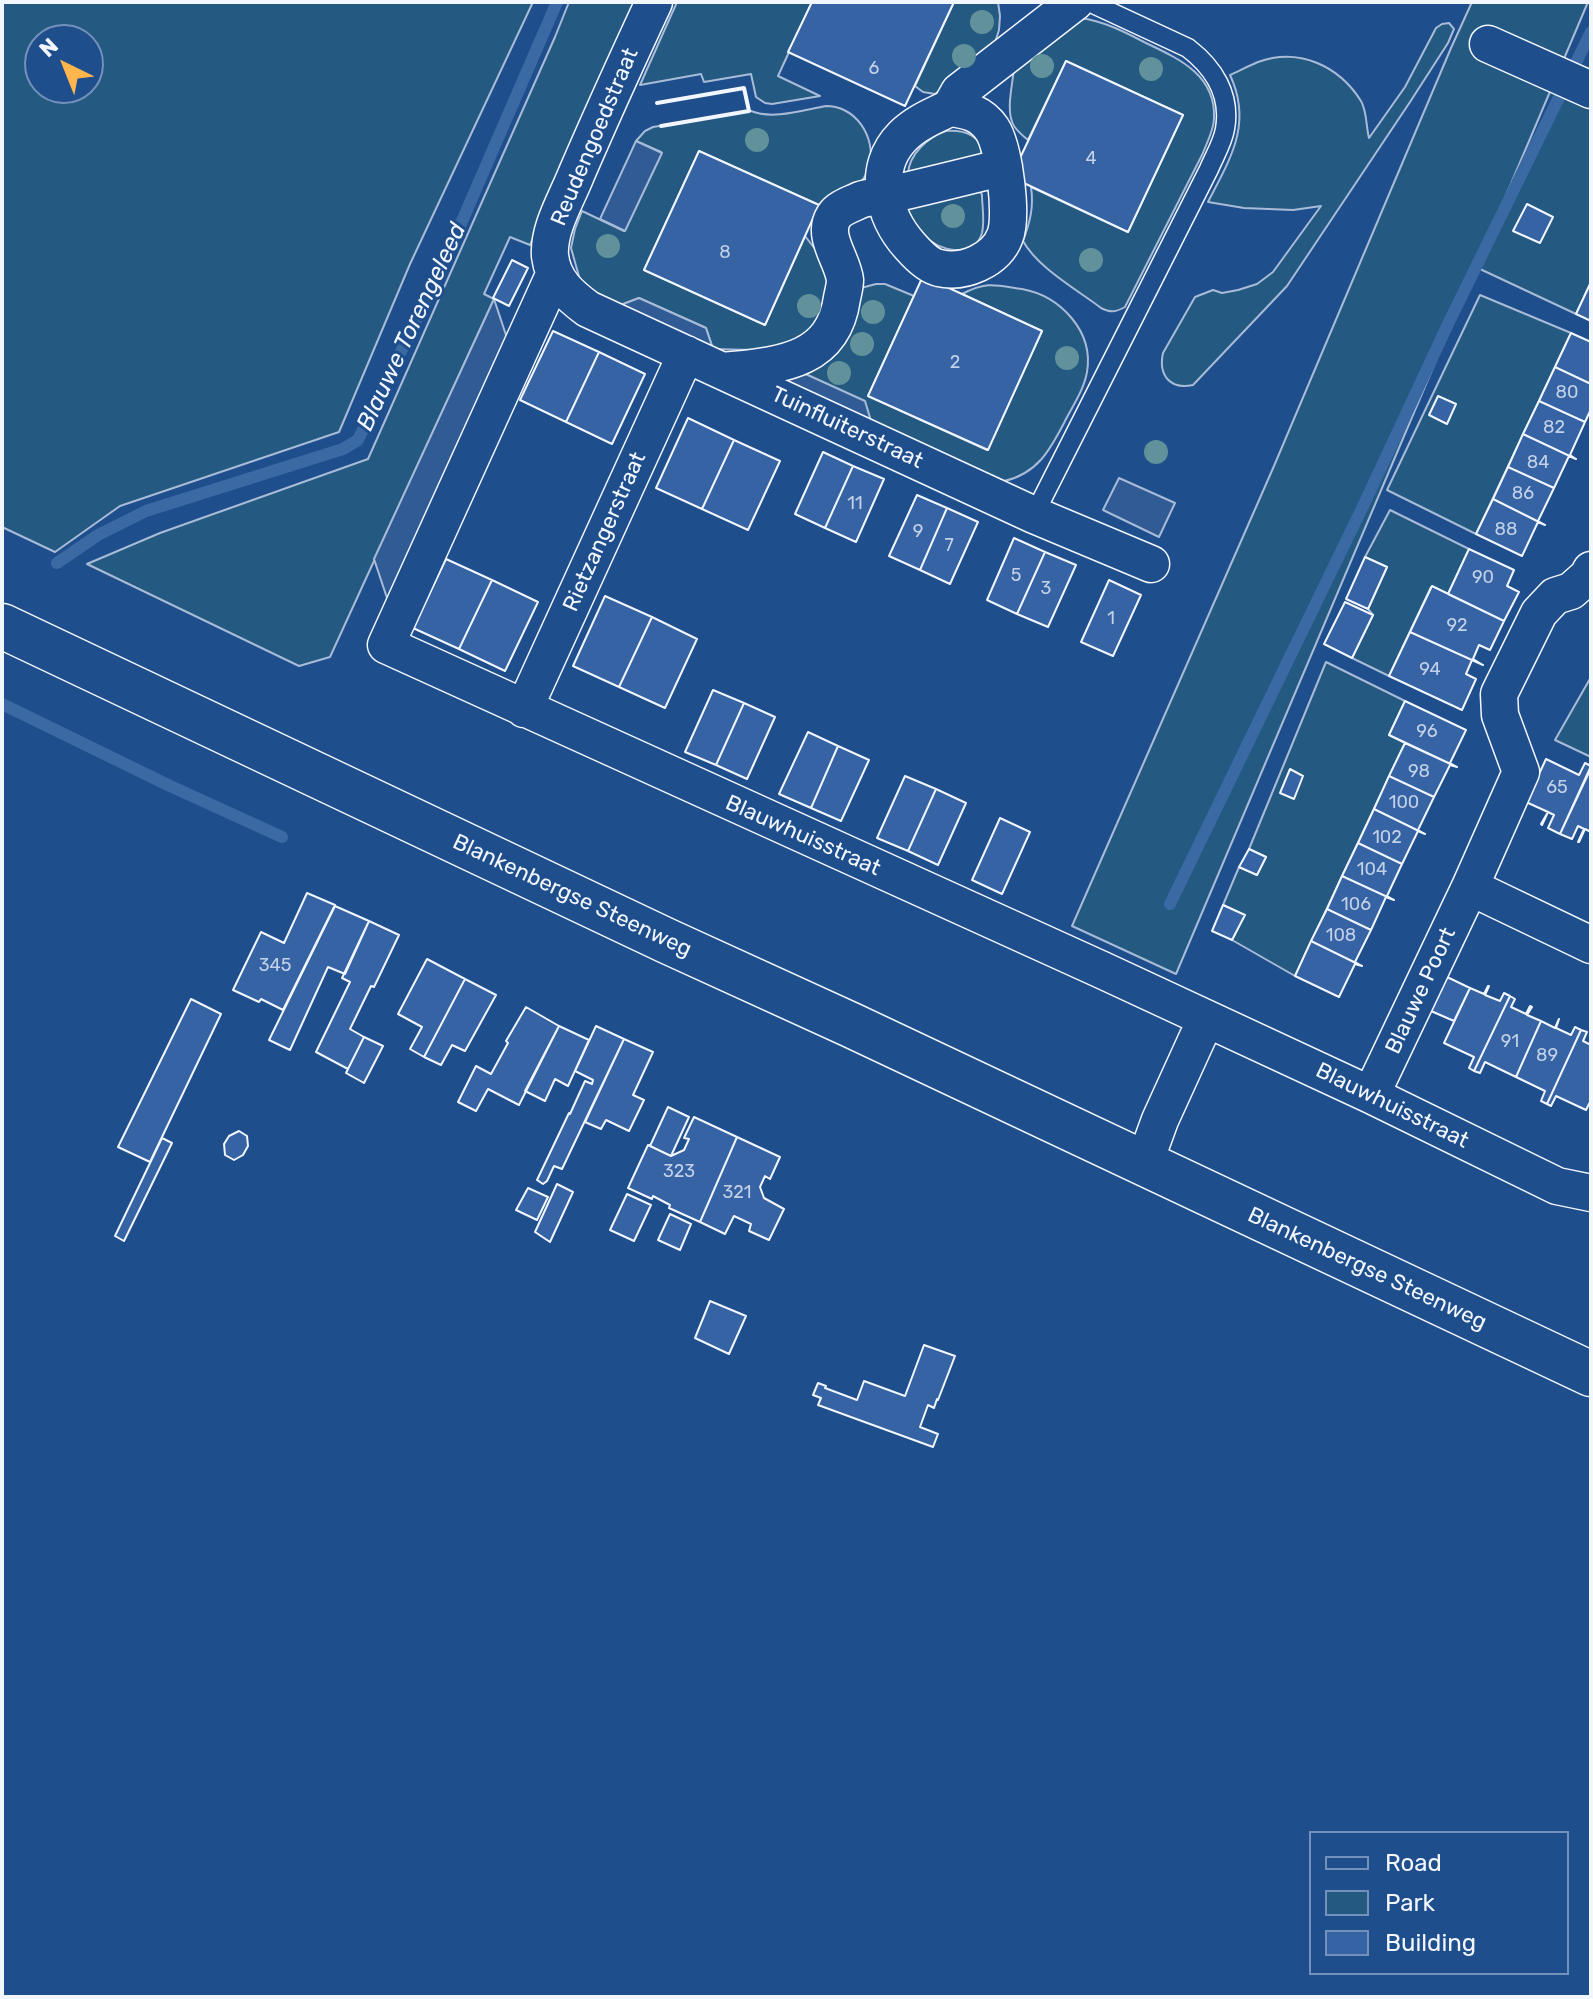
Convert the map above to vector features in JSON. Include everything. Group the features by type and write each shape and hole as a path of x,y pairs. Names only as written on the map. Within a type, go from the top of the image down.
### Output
{"main road":[{"name":"Blankenbergse Steenweg","path":"2,626 1591,1374"}],"street":[{"name":"Reudengoedstraat","path":"554,275 550,254 554,228 654,2"},
{"path":"950,108 959,92 1075,2"},
{"path":"1488,44 1577,83"},
{"path":"950,108 969,110 978,115 992,129 1004,167 1009,224 998,250 988,258 967,267 936,268 912,249 901,235 890,214 883,177 889,155 903,136 924,120 950,108"},
{"path":"724,371 789,361 809,353 826,340 836,325 845,281 830,235 830,224 841,209 864,199 1004,167"},
{"name":"Tuinfluiterstraat","path":"554,275 569,294 588,309 1034,515 1151,564"},
{"name":"Blauwhuisstraat","path":"554,275 386,645 1371,1095 1557,1186 1591,1193"},
{"name":"Rietzangerstraat","path":"524,709 686,354"},
{"name":"Blauwe Poort","path":"1371,1095 1521,772 1500,715 1499,694 1539,613 1555,596 1571,591 1591,570"},
{"path":"1470,887 1591,945"},
{"path":"1144,1164 1160,1120 1206,1019"}],"lane":[{"path":"1034,515 1203,181 1225,131 1223,91 1202,59 1188,48 1089,2"}],"green space":[{"path":"2,2 533,2 410,264 339,432 120,506 55,552 2,527"},
{"path":"569,2 637,2 530,245 510,237 484,294 494,299 330,657 299,666 87,564 160,533 368,459"},
{"path":"677,2 812,2 778,76 820,96 765,103 756,97 751,74 704,82 701,74 640,85"},
{"path":"954,2 998,2 999,30 992,52 935,94 923,92 915,86"},
{"path":"1472,2 1588,2 1176,974 1072,926 1274,466"},
{"path":"1080,18 1121,30 1181,61 1201,79 1213,103 1213,127 1203,153 1125,307 1113,311 1101,308 1058,278 1023,241 1031,214 1031,187 1128,232 1183,115 1066,61 1028,140 1021,134 1014,126 1010,113 1014,67"},
{"path":"1449,23 1454,29 1448,43 1287,286 1193,385 1178,385 1168,380 1162,368 1163,353 1195,297 1213,290 1222,293 1257,284 1273,272 1321,206 1293,210 1244,208 1208,202 1231,156 1239,125 1237,93 1230,75 1273,58 1288,57 1317,63 1341,78 1361,101 1369,138 1405,87 1436,28"},
{"path":"1561,94 1591,108 1591,282 1576,314 1480,269"},
{"path":"826,106 840,108 853,116 866,134 871,155 865,176 858,185 845,195 819,205 699,151 644,270 765,325 805,236 822,258 831,278 820,323 798,347 713,349 706,328 639,298 618,306 592,293 580,280 571,248 582,211 624,231 661,152 636,141 645,131 653,127 751,111 769,115"},
{"path":"946,131 971,135 979,144 981,157 908,174 912,160 921,147"},
{"path":"980,191 982,233 972,247 964,250 947,249 930,241 906,209 910,202"},
{"path":"885,284 914,296 868,396 987,450 1042,331 962,294 985,286 1022,289 1049,299 1071,318 1085,343 1087,372 1053,442 1034,467 1004,481 871,421 799,371 861,288"},
{"path":"1480,295 1571,333 1476,534 1387,490"},
{"path":"1390,510 1469,549 1448,594 1431,587 1389,676 1352,658 1373,615 1368,609 1387,567 1365,557"},
{"path":"1326,662 1405,701 1389,735 1405,743 1295,976 1232,940 1244,915 1223,905 1239,867 1257,875 1266,857 1249,849"},
{"path":"1591,677 1591,757 1555,740"}],"shaded area":[{"path":"636,141 662,153 625,231 600,219"},
{"path":"639,298 706,328 713,349 618,306"},
{"path":"494,299 509,344 389,604 374,559"},
{"path":"799,371 865,401 871,421 777,378"},
{"path":"1119,478 1175,503 1159,537 1103,510"}],"building":[{"path":"812,2 954,2 905,106 788,52"},
{"path":"1066,61 1183,115 1128,232 1011,177"},
{"path":"699,151 819,205 765,325 644,270"},
{"path":"1527,204 1553,217 1540,243 1513,231"},
{"path":"512,260 528,268 509,306 493,298"},
{"path":"923,276 1042,331 988,450 868,396"},
{"path":"1591,282 1591,321 1576,314"},
{"path":"553,331 599,352 566,422 520,400"},
{"path":"1571,333 1591,342 1591,384 1555,367"},
{"path":"599,352 645,374 612,444 566,422"},
{"path":"1555,367 1591,384 1591,409 1585,422 1539,401"},
{"path":"1438,396 1456,404 1447,424 1429,415"},
{"path":"1539,401 1585,422 1570,455 1576,459 1523,434"},
{"path":"688,418 734,440 702,509 656,488"},
{"path":"1523,434 1576,459 1569,456 1554,488 1508,467"},
{"path":"734,440 780,461 748,530 702,509"},
{"path":"823,452 853,466 825,528 795,514"},
{"path":"853,466 884,479 856,542 825,528"},
{"path":"1508,467 1554,488 1538,521 1545,525 1493,499"},
{"path":"917,495 947,508 920,570 889,556"},
{"path":"1493,499 1545,525 1538,522 1522,556 1476,534"},
{"path":"947,508 978,522 950,584 920,570"},
{"path":"1014,538 1045,552 1017,614 987,600"},
{"path":"1469,549 1514,570 1507,586 1519,592 1504,621 1448,594"},
{"path":"1045,552 1076,565 1048,627 1017,614"},
{"path":"1365,557 1387,567 1368,609 1346,599"},
{"path":"446,559 492,580 459,649 413,628"},
{"path":"492,580 538,602 505,671 459,649"},
{"path":"1109,580 1141,595 1113,656 1081,642"},
{"path":"1432,586 1504,621 1490,650 1479,645 1473,659 1483,665 1410,632"},
{"path":"605,596 652,617 619,687 573,666"},
{"path":"1345,602 1373,615 1352,658 1324,644"},
{"path":"652,617 697,639 665,708 619,687"},
{"path":"1410,632 1472,660 1466,674 1476,679 1462,710 1389,676"},
{"path":"713,690 744,703 716,765 685,752"},
{"path":"1405,701 1466,730 1450,763 1457,767 1389,735"},
{"path":"744,703 775,717 747,779 716,765"},
{"path":"808,732 838,746 811,808 779,794"},
{"path":"1405,743 1457,767 1450,765 1434,797 1389,776"},
{"path":"838,746 869,760 841,821 811,808"},
{"path":"1546,759 1579,775 1585,763 1591,766 1560,834 1548,828 1554,815 1526,802"},
{"path":"1591,768 1591,832 1585,829 1578,842 1584,829 1578,826 1572,839 1560,834"},
{"path":"1290,769 1303,776 1294,799 1280,793"},
{"path":"905,776 936,789 908,851 877,838"},
{"path":"1389,776 1434,797 1418,830 1425,834 1374,809"},
{"path":"936,789 966,803 938,865 908,851"},
{"path":"1374,809 1425,834 1418,831 1402,864 1358,843"},
{"path":"1000,818 1030,832 1002,894 972,880"},
{"path":"1358,843 1402,864 1387,896 1394,900 1342,876"},
{"path":"1249,849 1266,857 1257,875 1239,867"},
{"path":"1342,876 1394,900 1386,897 1371,930 1327,909"},
{"path":"307,893 335,905 283,1010 233,990 261,932 284,943"},
{"path":"1223,905 1245,915 1232,940 1212,931"},
{"path":"335,906 369,921 345,974 328,967 290,1050 269,1040"},
{"path":"1327,909 1371,930 1355,962 1362,966 1311,941"},
{"path":"369,921 399,935 350,1029 364,1037 348,1069 316,1052 350,982 342,978"},
{"path":"1311,941 1362,966 1355,964 1339,997 1295,976"},
{"path":"427,959 465,979 424,1057 410,1049 422,1027 398,1014"},
{"path":"1447,977 1470,988 1454,1021 1431,1011"},
{"path":"465,979 496,995 465,1051 452,1045 441,1065 424,1057"},
{"path":"1488,986 1485,995 1500,1001 1504,993 1510,996 1474,1071 1469,1068 1474,1057 1444,1043 1470,988 1484,994"},
{"path":"1510,996 1515,999 1511,1007 1526,1014 1530,1006 1527,1015 1541,1021 1516,1077 1485,1062 1480,1073 1474,1071"},
{"path":"191,999 221,1014 150,1162 118,1147"},
{"path":"526,1007 559,1026 519,1105 488,1089 476,1111 458,1102 476,1066 491,1074"},
{"path":"1559,1019 1556,1028 1571,1035 1575,1027 1581,1030 1547,1104 1541,1101 1545,1091 1516,1077 1541,1021 1555,1028"},
{"path":"559,1026 589,1040 568,1086 555,1079 545,1101 525,1091"},
{"path":"596,1026 624,1039 562,1169 554,1166 543,1184 537,1180 569,1113 585,1081 592,1084 593,1080 575,1071"},
{"path":"1581,1030 1587,1032 1583,1041 1591,1045 1591,1100 1586,1110 1556,1096 1551,1106 1547,1104"},
{"path":"364,1037 383,1046 364,1083 346,1073"},
{"path":"624,1039 653,1052 633,1095 644,1100 629,1131 606,1120 601,1129 585,1122"},
{"path":"668,1107 689,1117 671,1156 650,1146"},
{"path":"694,1117 737,1137 700,1222 669,1208 670,1205 653,1196 652,1199 628,1188 648,1145 671,1156 684,1150 689,1139 684,1138"},
{"path":"239,1131 247,1136 248,1146 243,1155 234,1160 225,1155 224,1144 229,1136"},
{"path":"737,1137 780,1157 770,1179 765,1176 760,1187 764,1198 784,1209 769,1240 749,1231 751,1224 734,1216 725,1234 700,1222"},
{"path":"162,1138 172,1143 124,1241 115,1236"},
{"path":"557,1184 573,1192 550,1242 535,1232"},
{"path":"528,1188 548,1197 537,1220 516,1210"},
{"path":"627,1194 651,1205 634,1241 610,1230"},
{"path":"670,1214 691,1224 680,1250 658,1240"},
{"path":"710,1301 746,1316 729,1354 695,1338"},
{"path":"924,1345 955,1356 938,1400 934,1408 928,1405 920,1427 938,1434 933,1447 818,1405 821,1398 813,1395 818,1383 857,1400 864,1381 905,1396"}],"waterway":[{"name":"Blauwe Torengeleed","path":"57,563 98,535 146,511 343,449 358,440 443,265 557,2"},
{"path":"1170,904 1591,32"},
{"path":"2,704 282,837"}],"wall":[{"path":"657,103 744,88 749,111 661,126"}]}
